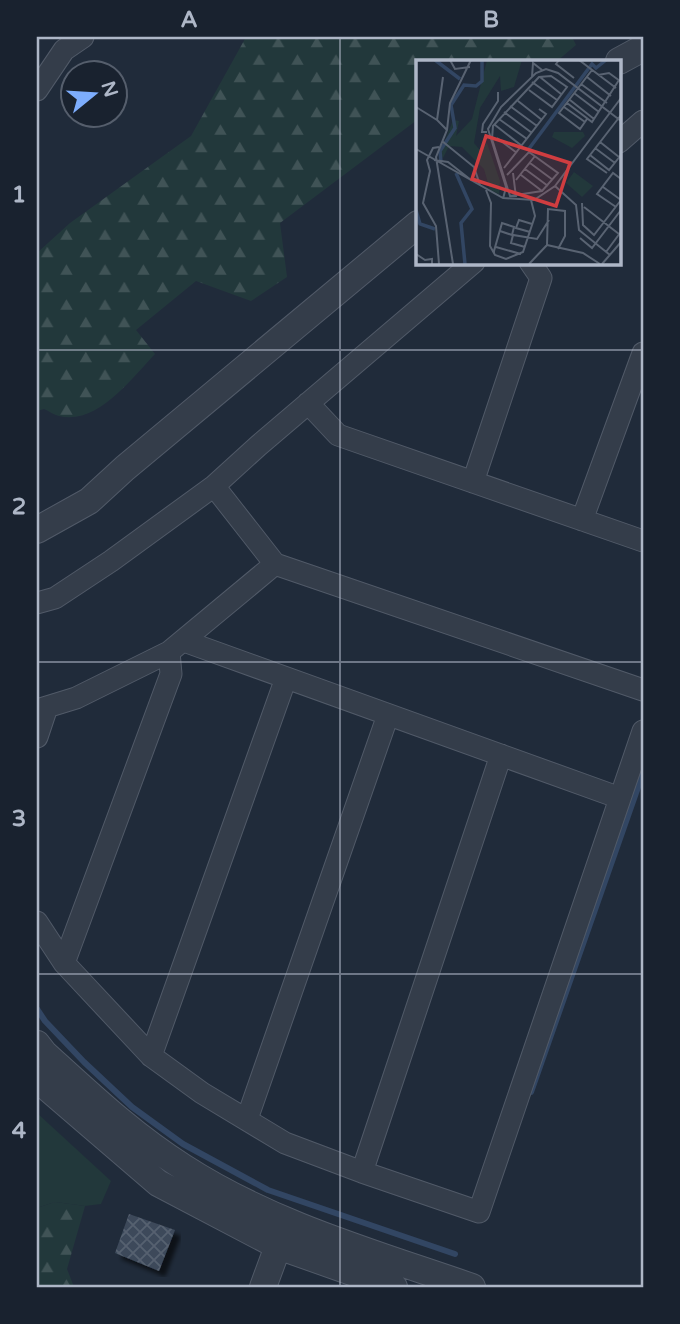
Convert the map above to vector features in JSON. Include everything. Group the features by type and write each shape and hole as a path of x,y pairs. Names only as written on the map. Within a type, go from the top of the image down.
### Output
{"street":[{"path":"37,90 64,50 83,37"},
{"path":"620,60 643,48"},
{"path":"620,141 643,121"},
{"path":"37,530 89,501 416,225"},
{"path":"37,603 55,598 111,561 214,486 472,264"},
{"path":"473,482 541,278 531,264"},
{"path":"582,520 643,353"},
{"path":"309,403 338,435 643,541"},
{"path":"214,486 275,564 643,690"},
{"path":"37,737 42,708 76,698 177,647 275,564"},
{"path":"177,647 286,678 620,798"},
{"path":"64,963 171,674 177,647"},
{"path":"151,1056 286,678"},
{"path":"247,1119 388,715"},
{"path":"37,922 64,963 151,1056 202,1093 285,1143 479,1212 643,731"},
{"path":"362,1172 502,755"},
{"path":"37,1044 114,1117 282,1234 472,1287"},
{"path":"37,1079 158,1183 282,1234 394,1287"},
{"path":"263,1287 282,1234"}],"green space":[{"path":"246,37 572,37 576,45 558,60 416,60 416,121 280,223 287,277 251,301 196,281 136,330 155,354 113,398 87,414 73,417 57,415 44,409 37,411 37,253 70,223 191,136"},
{"path":"37,1113 111,1181 101,1204 85,1206 55,1202 37,1208"},
{"path":"55,1202 85,1206 67,1269 74,1287 37,1287 37,1208"}],"building":[{"path":"129,1214 175,1230 159,1271 115,1253"}],"waterway":[{"path":"531,1092 643,773"},
{"path":"37,1009 84,1062 132,1107 183,1144 268,1190 455,1254"}]}
